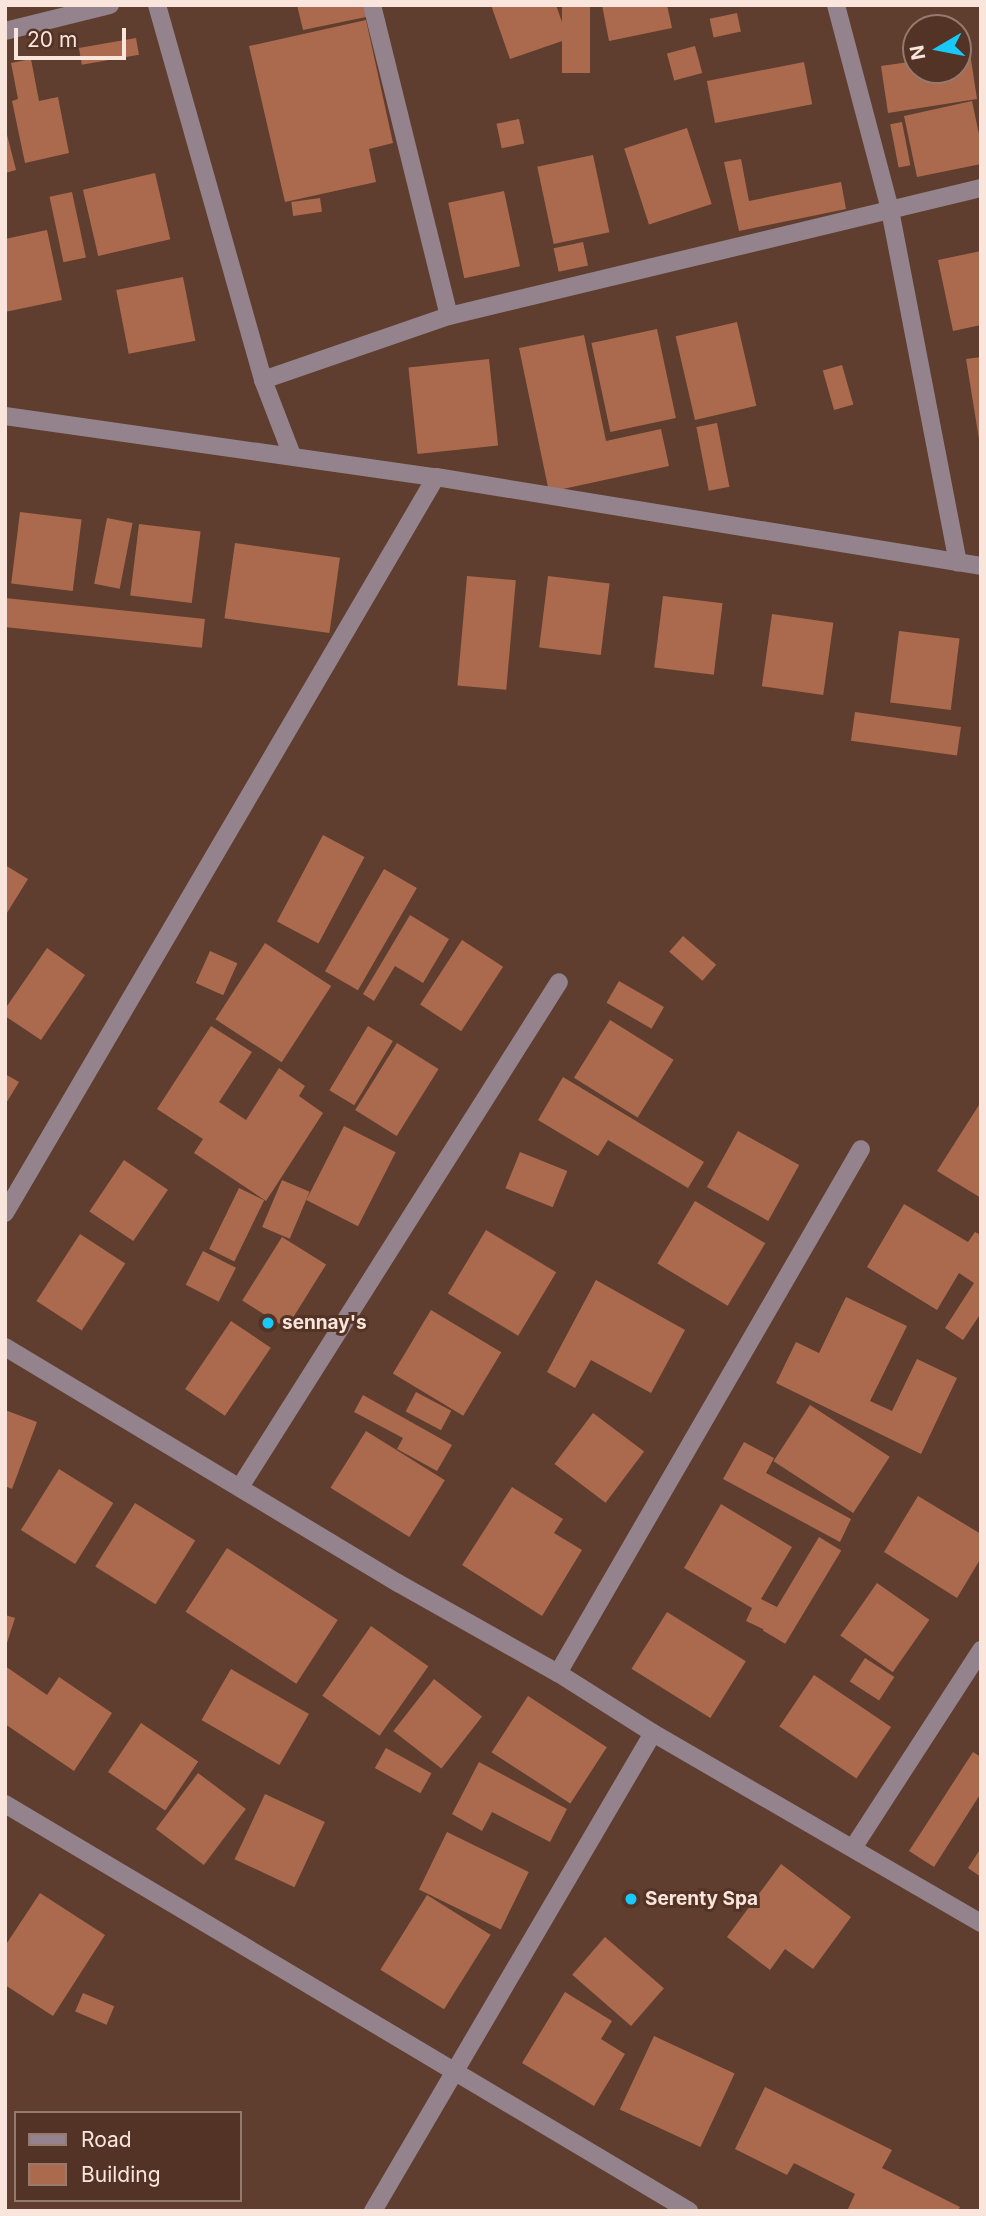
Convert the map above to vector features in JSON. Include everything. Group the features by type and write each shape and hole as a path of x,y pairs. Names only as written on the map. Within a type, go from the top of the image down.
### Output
{"street":[{"path":"5,31 110,5"},
{"path":"157,5 263,380 292,455"},
{"path":"372,5 449,316"},
{"path":"836,5 890,210 958,562"},
{"path":"263,380 449,316 981,188"},
{"path":"5,416 436,477 981,566"},
{"path":"5,1213 436,477"},
{"path":"240,1487 559,982"},
{"path":"558,1673 861,1149"},
{"path":"5,1347 398,1583 558,1673 653,1733 981,1923"},
{"path":"853,1848 981,1650"},
{"path":"373,2211 653,1733"},
{"path":"5,1804 689,2211"}],"building":[{"path":"297,5 363,5 366,17 303,30"},
{"path":"491,5 556,5 568,39 510,59"},
{"path":"562,5 590,5 590,73 562,73"},
{"path":"602,5 667,5 672,28 609,41"},
{"path":"737,13 741,32 714,37 710,19"},
{"path":"366,20 393,143 369,149 376,182 285,202 249,46"},
{"path":"136,38 139,55 82,65 79,48"},
{"path":"695,46 702,73 674,81 667,54"},
{"path":"31,59 39,101 58,97 69,153 25,163 12,101 18,99 11,63"},
{"path":"804,62 812,104 715,123 707,81"},
{"path":"902,63 902,84 972,84 972,66 977,99 888,113 881,66"},
{"path":"972,101 981,144 981,164 917,177 904,116"},
{"path":"519,119 524,143 502,148 497,124"},
{"path":"902,122 910,165 899,167 890,124"},
{"path":"5,127 16,170 5,173"},
{"path":"687,128 712,204 649,224 624,148"},
{"path":"593,155 609,232 554,244 537,167"},
{"path":"741,159 749,201 841,182 846,209 739,231 724,162"},
{"path":"155,173 170,239 98,256 83,190"},
{"path":"504,191 520,266 464,278 448,203"},
{"path":"72,192 86,258 63,262 50,197"},
{"path":"320,198 322,212 293,216 291,202"},
{"path":"47,230 62,300 5,312 5,239"},
{"path":"583,242 588,265 559,272 554,248"},
{"path":"981,251 981,325 953,331 938,260"},
{"path":"183,277 195,341 129,354 116,290"},
{"path":"737,322 756,406 695,420 676,336"},
{"path":"657,329 676,418 610,432 591,343"},
{"path":"584,335 606,441 661,429 669,466 549,492 519,348"},
{"path":"981,357 981,439 979,439 966,359"},
{"path":"489,359 498,446 418,454 408,367"},
{"path":"842,365 853,404 834,410 823,371"},
{"path":"717,423 729,487 709,491 696,427"},
{"path":"20,512 82,520 73,591 11,583"},
{"path":"107,518 133,523 120,589 94,584"},
{"path":"139,524 201,532 192,603 130,595"},
{"path":"235,543 340,558 329,633 224,618"},
{"path":"467,576 516,580 506,690 457,686"},
{"path":"548,576 610,584 601,655 539,647"},
{"path":"663,596 723,603 714,675 654,667"},
{"path":"5,598 205,619 202,648 5,627"},
{"path":"772,614 833,623 823,695 762,686"},
{"path":"899,631 960,638 951,710 890,702"},
{"path":"855,712 961,727 957,756 851,741"},
{"path":"323,835 364,857 318,944 277,922"},
{"path":"5,865 28,879 5,916"},
{"path":"384,869 417,888 358,990 325,971"},
{"path":"410,915 449,939 423,983 395,966 374,1001 363,994"},
{"path":"683,936 716,965 702,981 669,952"},
{"path":"462,940 503,967 461,1031 420,1005"},
{"path":"265,943 331,986 282,1062 215,1019"},
{"path":"47,948 85,975 41,1040 5,1016 5,1009"},
{"path":"210,951 237,963 223,995 196,983"},
{"path":"619,981 664,1007 652,1029 606,1003"},
{"path":"610,1020 674,1060 638,1117 574,1078"},
{"path":"211,1026 252,1052 219,1102 246,1120 279,1068 305,1086 299,1096 323,1113 266,1201 194,1153 203,1139 157,1109"},
{"path":"368,1026 393,1041 354,1105 329,1090"},
{"path":"397,1043 439,1069 397,1136 355,1110"},
{"path":"5,1074 19,1082 5,1105"},
{"path":"563,1077 704,1162 688,1188 608,1140 598,1156 538,1120"},
{"path":"979,1105 981,1106 981,1198 937,1171"},
{"path":"344,1126 396,1152 358,1226 306,1200"},
{"path":"738,1131 799,1165 768,1221 707,1187"},
{"path":"520,1152 567,1171 553,1207 505,1188"},
{"path":"124,1160 168,1190 133,1241 89,1211"},
{"path":"282,1180 310,1192 290,1239 262,1227"},
{"path":"239,1188 264,1200 234,1261 209,1249"},
{"path":"695,1201 765,1243 728,1306 657,1264"},
{"path":"904,1204 968,1242 975,1232 981,1235 981,1313 963,1340 945,1328 974,1283 959,1273 937,1310 867,1267"},
{"path":"486,1230 556,1272 518,1336 448,1293"},
{"path":"80,1234 125,1263 82,1331 36,1301"},
{"path":"282,1237 326,1265 286,1328 242,1301"},
{"path":"203,1251 236,1268 219,1302 186,1285"},
{"path":"596,1280 685,1330 651,1393 591,1360 575,1388 547,1372"},
{"path":"846,1297 907,1326 870,1401 892,1411 917,1359 957,1378 921,1454 776,1383 796,1342 819,1353"},
{"path":"431,1310 501,1352 463,1416 393,1373"},
{"path":"231,1321 271,1348 225,1416 185,1389"},
{"path":"416,1392 451,1411 441,1430 406,1411"},
{"path":"363,1395 452,1445 437,1471 397,1449 403,1438 354,1412"},
{"path":"810,1405 890,1457 853,1513 774,1461"},
{"path":"5,1410 37,1422 12,1489 5,1486"},
{"path":"593,1413 644,1452 606,1503 554,1464"},
{"path":"366,1431 445,1480 409,1537 330,1488"},
{"path":"744,1442 774,1458 766,1473 851,1519 840,1542 723,1479"},
{"path":"59,1469 113,1503 75,1564 21,1530"},
{"path":"512,1487 563,1519 554,1533 582,1550 542,1616 462,1565"},
{"path":"918,1496 981,1534 981,1558 957,1598 884,1552"},
{"path":"135,1503 195,1541 155,1604 95,1567"},
{"path":"721,1504 792,1547 761,1599 777,1607 765,1630 746,1621 752,1608 684,1568"},
{"path":"819,1537 841,1550 785,1644 763,1630"},
{"path":"227,1548 338,1620 296,1684 186,1612"},
{"path":"877,1583 929,1620 893,1672 840,1635"},
{"path":"667,1612 746,1661 710,1718 631,1669"},
{"path":"5,1615 15,1618 6,1646 5,1646"},
{"path":"371,1626 428,1666 380,1736 322,1696"},
{"path":"865,1658 894,1677 879,1701 850,1681"},
{"path":"5,1666 47,1695 59,1677 112,1713 74,1771 5,1724"},
{"path":"231,1669 309,1714 279,1765 202,1720"},
{"path":"814,1675 891,1727 856,1778 779,1726"},
{"path":"434,1679 482,1717 441,1769 393,1731"},
{"path":"528,1696 607,1747 570,1803 492,1752"},
{"path":"141,1723 198,1762 165,1810 108,1772"},
{"path":"386,1748 431,1773 420,1793 375,1768"},
{"path":"973,1752 981,1757 981,1793 934,1867 909,1851"},
{"path":"479,1762 567,1809 550,1842 492,1812 482,1831 452,1814"},
{"path":"198,1773 246,1809 204,1865 156,1829"},
{"path":"265,1794 325,1822 294,1887 235,1859"},
{"path":"447,1832 529,1872 501,1929 419,1890"},
{"path":"981,1848 981,1877 968,1868"},
{"path":"781,1864 851,1917 813,1969 785,1949 770,1970 727,1937"},
{"path":"40,1893 105,1935 53,2016 5,1985 5,1946"},
{"path":"427,1895 491,1935 444,2009 380,1970"},
{"path":"605,1937 664,1988 631,2026 572,1975"},
{"path":"565,1992 612,2021 601,2039 625,2054 594,2106 522,2063"},
{"path":"83,1993 114,2006 106,2025 75,2011"},
{"path":"654,2036 735,2074 700,2147 620,2109"},
{"path":"765,2087 892,2150 882,2168 960,2207 958,2211 847,2211 855,2194 794,2163 787,2175 735,2149"}],"place":[{"name":"sennay's","path":"268,1323"},
{"name":"Serenty Spa","path":"631,1899"}]}
